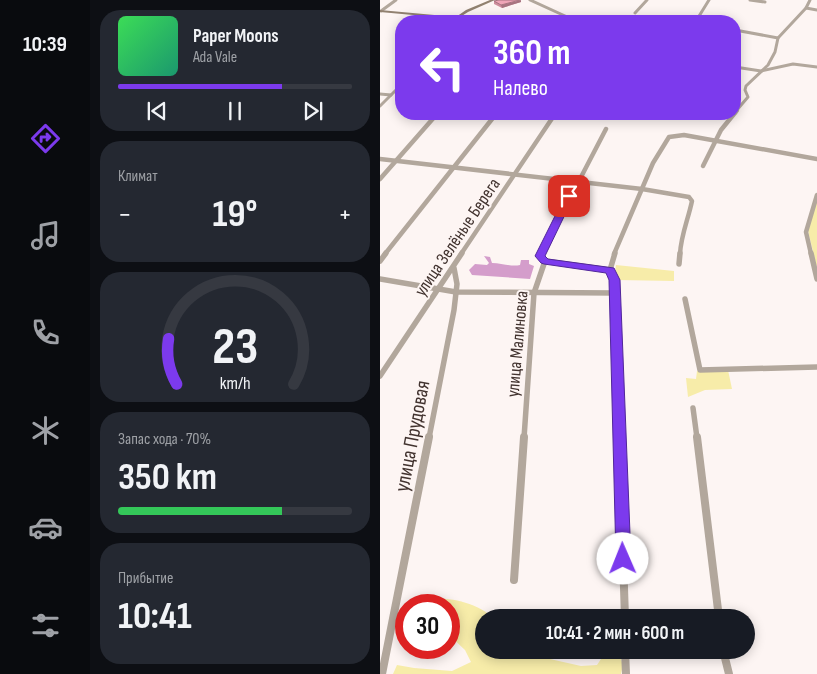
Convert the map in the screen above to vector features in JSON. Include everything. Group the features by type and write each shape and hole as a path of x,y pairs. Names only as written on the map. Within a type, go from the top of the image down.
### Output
{"street":[{"path":"380,11 396,0"},
{"path":"462,15 467,11 493,0"},
{"path":"530,0 563,15"},
{"path":"635,13 647,0"},
{"path":"700,15 710,0"},
{"path":"750,0 765,2"},
{"path":"741,106 748,97 745,90 746,86 772,61 778,46 778,38 806,8 810,0"},
{"path":"806,8 817,10"},
{"path":"380,11 419,15"},
{"path":"741,31 778,38"},
{"path":"772,61 817,66"},
{"path":"741,68 761,71 793,64"},
{"path":"380,106 395,92"},
{"path":"380,94 391,96"},
{"path":"380,179 432,120"},
{"path":"380,261 491,120"},
{"name":"улица Зелёные Берега","path":"380,376 440,289 551,120"},
{"path":"703,166 715,140 730,120"},
{"name":"улица Малиновка","path":"514,580 534,293 544,261 540,256 606,129"},
{"path":"624,609 615,293 614,280 610,270 612,260 653,163 669,137 684,135 817,159"},
{"path":"380,159 642,189 684,196 692,200 687,225 681,235 679,264"},
{"path":"817,195 806,232 817,279"},
{"path":"544,261 610,270"},
{"name":"улица Прудовая","path":"382,674 454,310 458,284 454,268"},
{"path":"380,279 456,292 615,293"},
{"path":"685,299 700,370 817,367"},
{"path":"693,408 718,609"},
{"path":"625,659 626,674"},
{"path":"725,659 728,674"}],"shaded area":[{"path":"817,199 817,268 808,231"},
{"path":"484,256 490,257 492,263 510,265 520,265 521,260 529,260 529,264 534,266 530,279 472,275 469,270 475,264 487,265 489,263"},
{"path":"616,265 674,271 674,281 617,280"},
{"path":"728,370 732,389 705,390 688,397 686,378 696,379 697,371"},
{"path":"460,602 480,609 475,609 475,659 550,659 581,666 597,665 601,659 621,659 623,665 621,674 393,674 397,665 452,671 471,662 465,650 460,645"}],"building":[{"path":"520,0 501,5 494,1"}],"route":[{"path":"569,196 540,256 544,261 610,270 614,280 621,443 623,559"}]}
